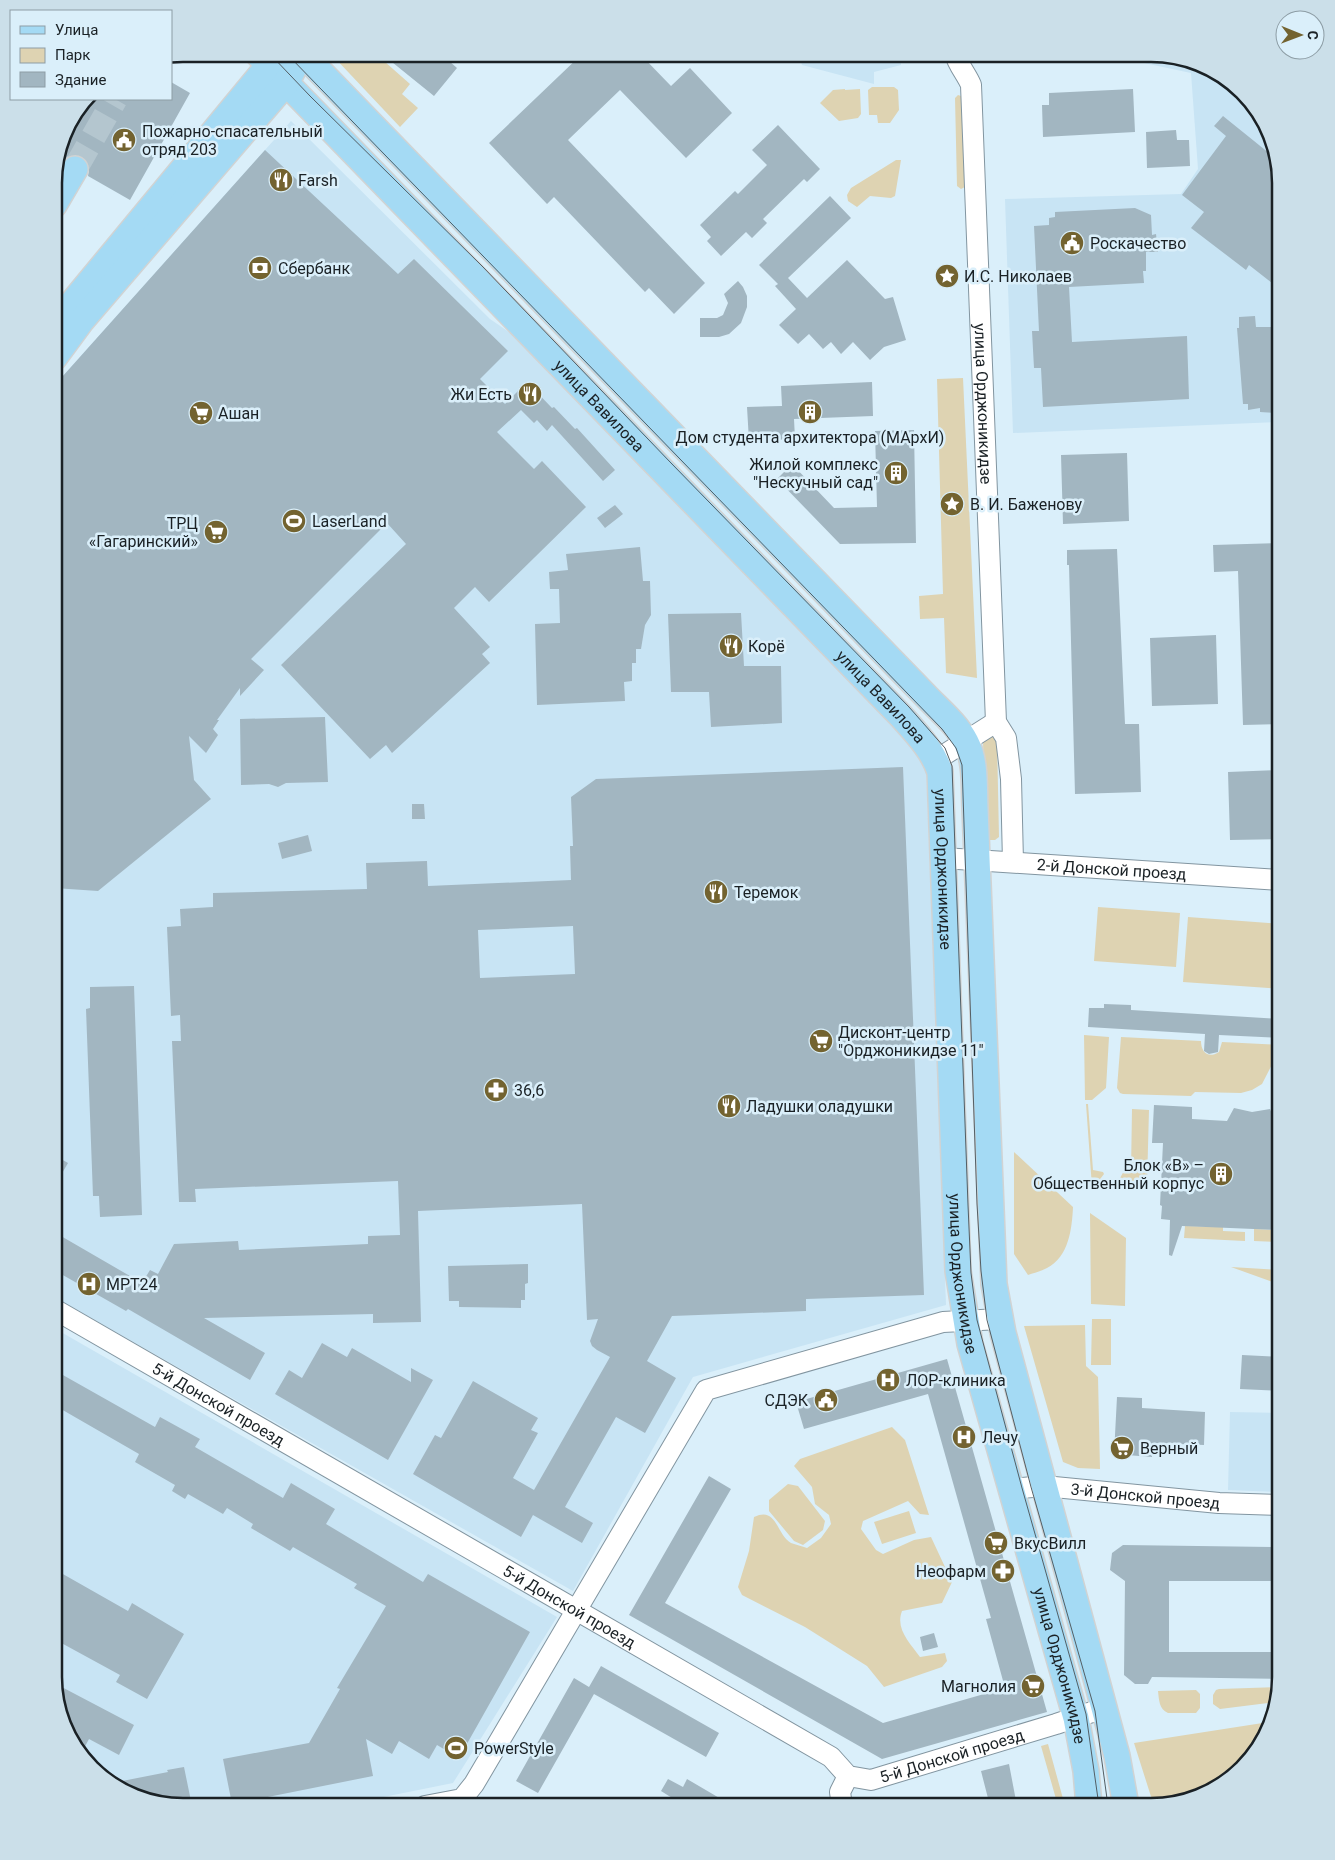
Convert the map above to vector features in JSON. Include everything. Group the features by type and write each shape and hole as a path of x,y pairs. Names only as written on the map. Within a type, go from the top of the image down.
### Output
{"main road":[{"path":"63,314 261,62"},
{"name":"улица Вавилова","path":"265,62 901,716 936,760"},
{"path":"63,346 82,320 286,83 298,62"},
{"name":"улица Вавилова","path":"310,62 687,448 956,727 965,741"},
{"path":"63,190 75,169"},
{"path":"663,472 687,448"},
{"name":"улица Орджоникидзе","path":"965,741 973,766 994,1284 1000,1319 1117,1756 1125,1798"},
{"name":"улица Орджоникидзе","path":"936,760 940,772 958,1261 965,1320 970,1344 1076,1718 1089,1798"}],"street":[{"name":"улица Орджоникидзе","path":"959,63 972,85 996,722"},
{"path":"936,760 996,722 1006,738 1007,746 1011,780 1013,862"},
{"name":"2-й Донской проезд","path":"943,858 1272,879"},
{"name":"5-й Донской проезд","path":"62,1315 831,1757 848,1776 871,1780 1104,1708"},
{"path":"470,1797 474,1784 706,1390 943,1322 1000,1319"},
{"name":"3-й Донской проезд","path":"1011,1488 1044,1486 1219,1503 1272,1505"},
{"path":"841,1798 840,1792 848,1776"}],"shaded area":[{"path":"801,63 901,63 901,65 874,72 874,84 802,65"},
{"path":"1144,63 1175,65 1190,69 1219,83 1237,98 1247,110 1263,137 1268,152 1272,184 1272,422 1013,433 1005,199 1181,194 1198,169 1191,73"},
{"path":"291,121 490,319 519,339 911,742 926,766 946,1305 693,1377 573,1591 62,1302 63,376"},
{"path":"62,1333 557,1617 453,1783 383,1797 176,1797 160,1795 130,1785 116,1777 98,1762 79,1737 72,1723 67,1708 62,1676"},
{"path":"1230,1412 1272,1413 1272,1492 1228,1490"}],"green space":[{"path":"339,62 385,62 410,84 402,94 418,108 400,127"},
{"path":"872,87 894,87 898,90 899,110 890,123 878,123 877,115 869,115 868,90"},
{"path":"860,89 861,114 858,118 839,121 820,103 833,90"},
{"path":"958,95 961,96 965,187 961,189 957,186 955,98"},
{"path":"896,160 901,160 895,196 891,198 870,196 857,207 848,201 847,195 851,188"},
{"path":"963,378 977,678 946,673 944,618 920,619 919,596 943,594 937,379"},
{"path":"987,737 993,737 997,740 999,837 995,840 988,840 985,837 983,740"},
{"path":"1098,907 1180,913 1176,967 1094,961"},
{"path":"1188,917 1272,923 1272,988 1183,982"},
{"path":"1084,1035 1109,1037 1106,1088 1092,1100 1085,1100"},
{"path":"1121,1037 1201,1041 1204,1051 1212,1055 1219,1052 1222,1042 1272,1045 1272,1065 1262,1084 1252,1090 1241,1093 1195,1092 1191,1096 1123,1094 1117,1088"},
{"path":"1086,1104 1088,1104 1093,1170 1103,1172 1104,1174 1094,1187 1092,1187"},
{"path":"1132,1109 1149,1110 1147,1184 1126,1184 1120,1178 1124,1171 1131,1171"},
{"path":"1014,1152 1073,1207 1068,1241 1060,1257 1047,1268 1028,1275 1014,1254"},
{"path":"1090,1213 1126,1238 1125,1306 1091,1304"},
{"path":"1185,1226 1223,1227 1223,1231 1245,1232 1245,1241 1184,1238"},
{"path":"1254,1229 1272,1230 1272,1242 1254,1241"},
{"path":"1231,1267 1272,1269 1272,1282"},
{"path":"1092,1319 1111,1319 1111,1365 1091,1365"},
{"path":"1085,1325 1086,1366 1098,1377 1100,1469 1078,1468 1063,1462 1024,1326"},
{"path":"892,1427 905,1440 929,1515 920,1514 908,1501 863,1521 861,1529 876,1550 883,1554 914,1540 931,1537 952,1582 942,1603 902,1611 900,1618 900,1624 905,1636 920,1657 945,1653 947,1661 942,1667 884,1687 867,1666 805,1627 742,1595 738,1587 749,1551 754,1517 767,1515 776,1522 786,1539 791,1543 807,1548 821,1538 831,1524 829,1515 815,1504 812,1487 794,1466 800,1459"},
{"path":"788,1484 798,1486 825,1521 823,1530 803,1545 794,1541 769,1511 769,1500"},
{"path":"909,1511 916,1533 882,1544 874,1522"},
{"path":"1271,1687 1269,1703 1220,1709 1213,1704 1213,1695 1219,1689"},
{"path":"1196,1690 1200,1694 1200,1708 1196,1713 1168,1713 1161,1707 1158,1691"},
{"path":"1263,1723 1247,1750 1225,1772 1198,1788 1167,1796 1151,1798 1134,1743"},
{"path":"1048,1744 1063,1798 1056,1798 1041,1746"}],"building":[{"path":"392,62 450,62 457,68 434,96"},
{"path":"573,62 648,62 671,86 690,68 732,113 686,158 620,90 568,140 705,283 674,314 649,288 645,292 554,197 547,204 489,143"},
{"path":"172,83 190,93 130,200 88,176 88,162 82,156 68,156 66,159 75,130 83,116 97,100 172,100"},
{"path":"1133,89 1135,132 1043,137 1042,105 1049,105 1049,93"},
{"path":"1223,116 1268,152 1272,184 1272,283 1249,265 1246,270 1191,228 1204,212 1182,195 1226,136 1214,126"},
{"path":"778,125 820,169 807,182 804,179 763,219 767,223 752,238 746,232 721,256 707,241 711,237 700,225 735,191 738,194 767,165 752,150"},
{"path":"1176,130 1177,140 1189,140 1190,166 1147,168 1146,132"},
{"name":"ТРЦ «Гагаринский»","path":"265,150 398,274 414,259 508,351 480,379 505,404 527,382 552,408 554,407 575,429 577,428 615,470 603,481 552,425 547,431 537,420 534,423 521,410 497,432 534,469 542,461 586,507 489,602 475,587 454,608 490,647 482,654 490,663 392,753 386,745 370,759 281,665 406,544 387,523 251,659 264,670 240,696 240,688 217,720 219,720 213,729 218,735 206,753 189,736 194,780 211,799 98,891 63,889 63,376"},
{"path":"830,196 851,218 788,278 807,298 847,260 885,299 893,297 906,340 884,347 870,360 853,342 841,354 831,342 823,349 809,334 798,344 779,325 796,309 775,286 778,284 759,265"},
{"path":"1135,208 1151,215 1152,235 1156,234 1158,252 1146,252 1146,271 1143,271 1144,283 1069,287 1072,342 1187,336 1189,399 1043,407 1041,368 1034,368 1032,331 1039,331 1034,226 1049,225 1049,218 1055,217 1055,212"},
{"path":"738,281 747,296 747,307 741,323 729,334 719,337 700,337 700,318 717,318 723,315 728,303 724,294"},
{"path":"1255,316 1256,327 1272,327 1272,413 1260,412 1260,408 1248,410 1248,404 1243,404 1237,328 1239,328 1239,317"},
{"name":"Дом студента архитектора (МАрхИ)","path":"872,382 873,416 794,419 795,439 749,441 747,407 782,406 781,386"},
{"name":"Жилой комплекс \"Нескучный сад\"","path":"914,430 916,543 840,544 777,479 792,464 834,508 877,507 875,431"},
{"path":"1127,453 1129,521 1063,524 1061,455"},
{"path":"615,505 623,514 605,528 597,518"},
{"path":"1272,543 1272,724 1243,725 1238,571 1214,572 1213,545"},
{"path":"640,547 643,581 650,581 651,615 645,625 641,649 636,649 636,663 632,663 632,681 624,682 625,701 537,705 535,624 560,623 559,589 550,589 549,572 568,570 566,554"},
{"path":"1117,549 1125,724 1139,724 1141,792 1075,794 1069,565 1067,565 1067,550"},
{"path":"741,613 744,666 781,666 782,723 711,727 709,692 671,692 668,614"},
{"path":"1216,635 1218,704 1152,706 1150,638"},
{"path":"325,717 328,782 286,783 278,787 269,784 241,785 240,719"},
{"path":"903,767 924,1295 806,1299 806,1311 672,1316 647,1361 676,1378 645,1433 616,1417 565,1507 593,1523 582,1543 533,1515 521,1537 413,1474 435,1435 441,1438 473,1381 538,1418 531,1430 538,1433 513,1478 534,1490 610,1357 592,1346 590,1341 598,1319 587,1320 582,1204 418,1211 421,1322 373,1323 373,1314 204,1318 265,1353 250,1380 128,1309 126,1311 62,1275 62,1237 142,1283 150,1270 158,1274 174,1244 238,1241 239,1250 368,1244 368,1236 400,1235 398,1181 195,1189 196,1202 179,1202 172,1041 181,1041 180,1015 171,1016 167,927 181,926 180,909 213,907 213,893 367,889 366,863 427,861 428,886 571,880 570,846 573,846 571,797 596,779","holes":["573,926 575,974 480,978 478,930"]},
{"path":"1272,770 1272,839 1230,840 1228,772"},
{"path":"412,804 424,804 425,819 412,819"},
{"path":"308,835 312,851 282,859 278,843"},
{"path":"134,986 142,1215 100,1217 99,1196 93,1196 86,1009 90,1008 90,987"},
{"path":"1104,1004 1131,1005 1131,1010 1272,1018 1272,1038 1219,1035 1218,1052 1209,1054 1204,1051 1205,1034 1088,1027 1089,1008 1104,1008"},
{"name":"Блок «В» – Общественный корпус","path":"1154,1105 1192,1107 1192,1119 1227,1121 1234,1108 1252,1112 1270,1109 1272,1114 1272,1230 1182,1226 1172,1256 1169,1255 1170,1220 1161,1219 1162,1206 1160,1205 1163,1143 1152,1143"},
{"path":"62,1160 68,1163 62,1173"},
{"path":"528,1264 528,1283 525,1284 525,1300 521,1300 521,1308 459,1307 459,1301 449,1301 448,1266"},
{"path":"322,1343 347,1357 352,1348 411,1382 411,1368 433,1380 388,1460 275,1394 289,1370 302,1378"},
{"path":"1242,1355 1272,1357 1272,1391 1240,1389"},
{"path":"947,1359 1047,1712 882,1759 629,1615 709,1476 731,1489 665,1603 883,1723 1005,1688 986,1619 991,1618 928,1394 804,1429 796,1402"},
{"path":"62,1375 155,1427 160,1417 200,1439 195,1447 283,1498 291,1483 335,1509 326,1524 423,1582 428,1574 530,1632 459,1758 437,1745 429,1759 399,1741 392,1754 366,1739 373,1776 267,1797 231,1797 223,1759 309,1743 340,1689 337,1688 386,1606 354,1588 357,1584 293,1547 290,1551 251,1528 253,1524 227,1508 223,1514 188,1494 185,1499 172,1491 175,1485 135,1462 139,1454 62,1410"},
{"path":"1117,1397 1142,1398 1142,1408 1205,1412 1204,1445 1153,1443 1152,1457 1114,1454"},
{"path":"1123,1545 1272,1547 1272,1581 1169,1581 1169,1652 1272,1652 1272,1679 1152,1677 1148,1684 1135,1684 1124,1675 1125,1581 1110,1570 1112,1553"},
{"path":"62,1574 128,1611 132,1603 184,1634 147,1699 116,1682 120,1675 62,1643"},
{"path":"934,1633 938,1647 923,1651 920,1637"},
{"path":"601,1666 719,1733 706,1757 594,1694 538,1793 516,1781 574,1678 589,1687"},
{"path":"63,1688 134,1725 119,1755 89,1739 85,1746 72,1723"},
{"path":"1009,1764 1015,1798 988,1798 981,1771"},
{"path":"184,1767 190,1797 160,1795 145,1791 123,1781 168,1772 167,1770"},
{"path":"668,1779 683,1787 687,1779 719,1798 671,1798 661,1791"}],"tunnel":[{"path":"75,169 114,100"}],"tram line":[{"path":"278,62 483,267 909,707 945,748 952,766 971,1273 977,1320 1086,1714 1098,1798"},
{"path":"295,62 942,729 956,748 962,765 977,1204 981,1271 987,1320 1031,1487 1095,1711 1107,1798"}],"place":[{"name":"Пожарно-спасательный отряд 203","path":"124,140"},
{"name":"Farsh","path":"281,180"},
{"name":"Роскачество","path":"1072,243"},
{"name":"Сбербанк","path":"260,268"},
{"name":"И.С. Николаев","path":"947,276"},
{"name":"Жи Есть","path":"530,394"},
{"name":"Дом студента архитектора (МАрхИ)","path":"810,412"},
{"name":"Ашан","path":"201,413"},
{"name":"Жилой комплекс \"Нескучный сад\"","path":"896,473"},
{"name":"В. И. Баженову","path":"952,504"},
{"name":"LaserLand","path":"294,521"},
{"name":"ТРЦ «Гагаринский»","path":"216,532"},
{"name":"Корё","path":"731,646"},
{"name":"Теремок","path":"716,892"},
{"name":"Дисконт-центр \"Орджоникидзе 11\"","path":"821,1041"},
{"name":"36,6","path":"496,1090"},
{"name":"Ладушки оладушки","path":"729,1106"},
{"name":"Блок «В» – Общественный корпус","path":"1221,1174"},
{"name":"МРТ24","path":"89,1284"},
{"name":"ЛОР-клиника","path":"888,1380"},
{"name":"СДЭК","path":"826,1400"},
{"name":"Лечу","path":"964,1437"},
{"name":"Верный","path":"1122,1448"},
{"name":"ВкусВилл","path":"996,1543"},
{"name":"Неофарм","path":"1003,1571"},
{"name":"Магнолия","path":"1033,1686"},
{"name":"PowerStyle","path":"456,1748"}]}
